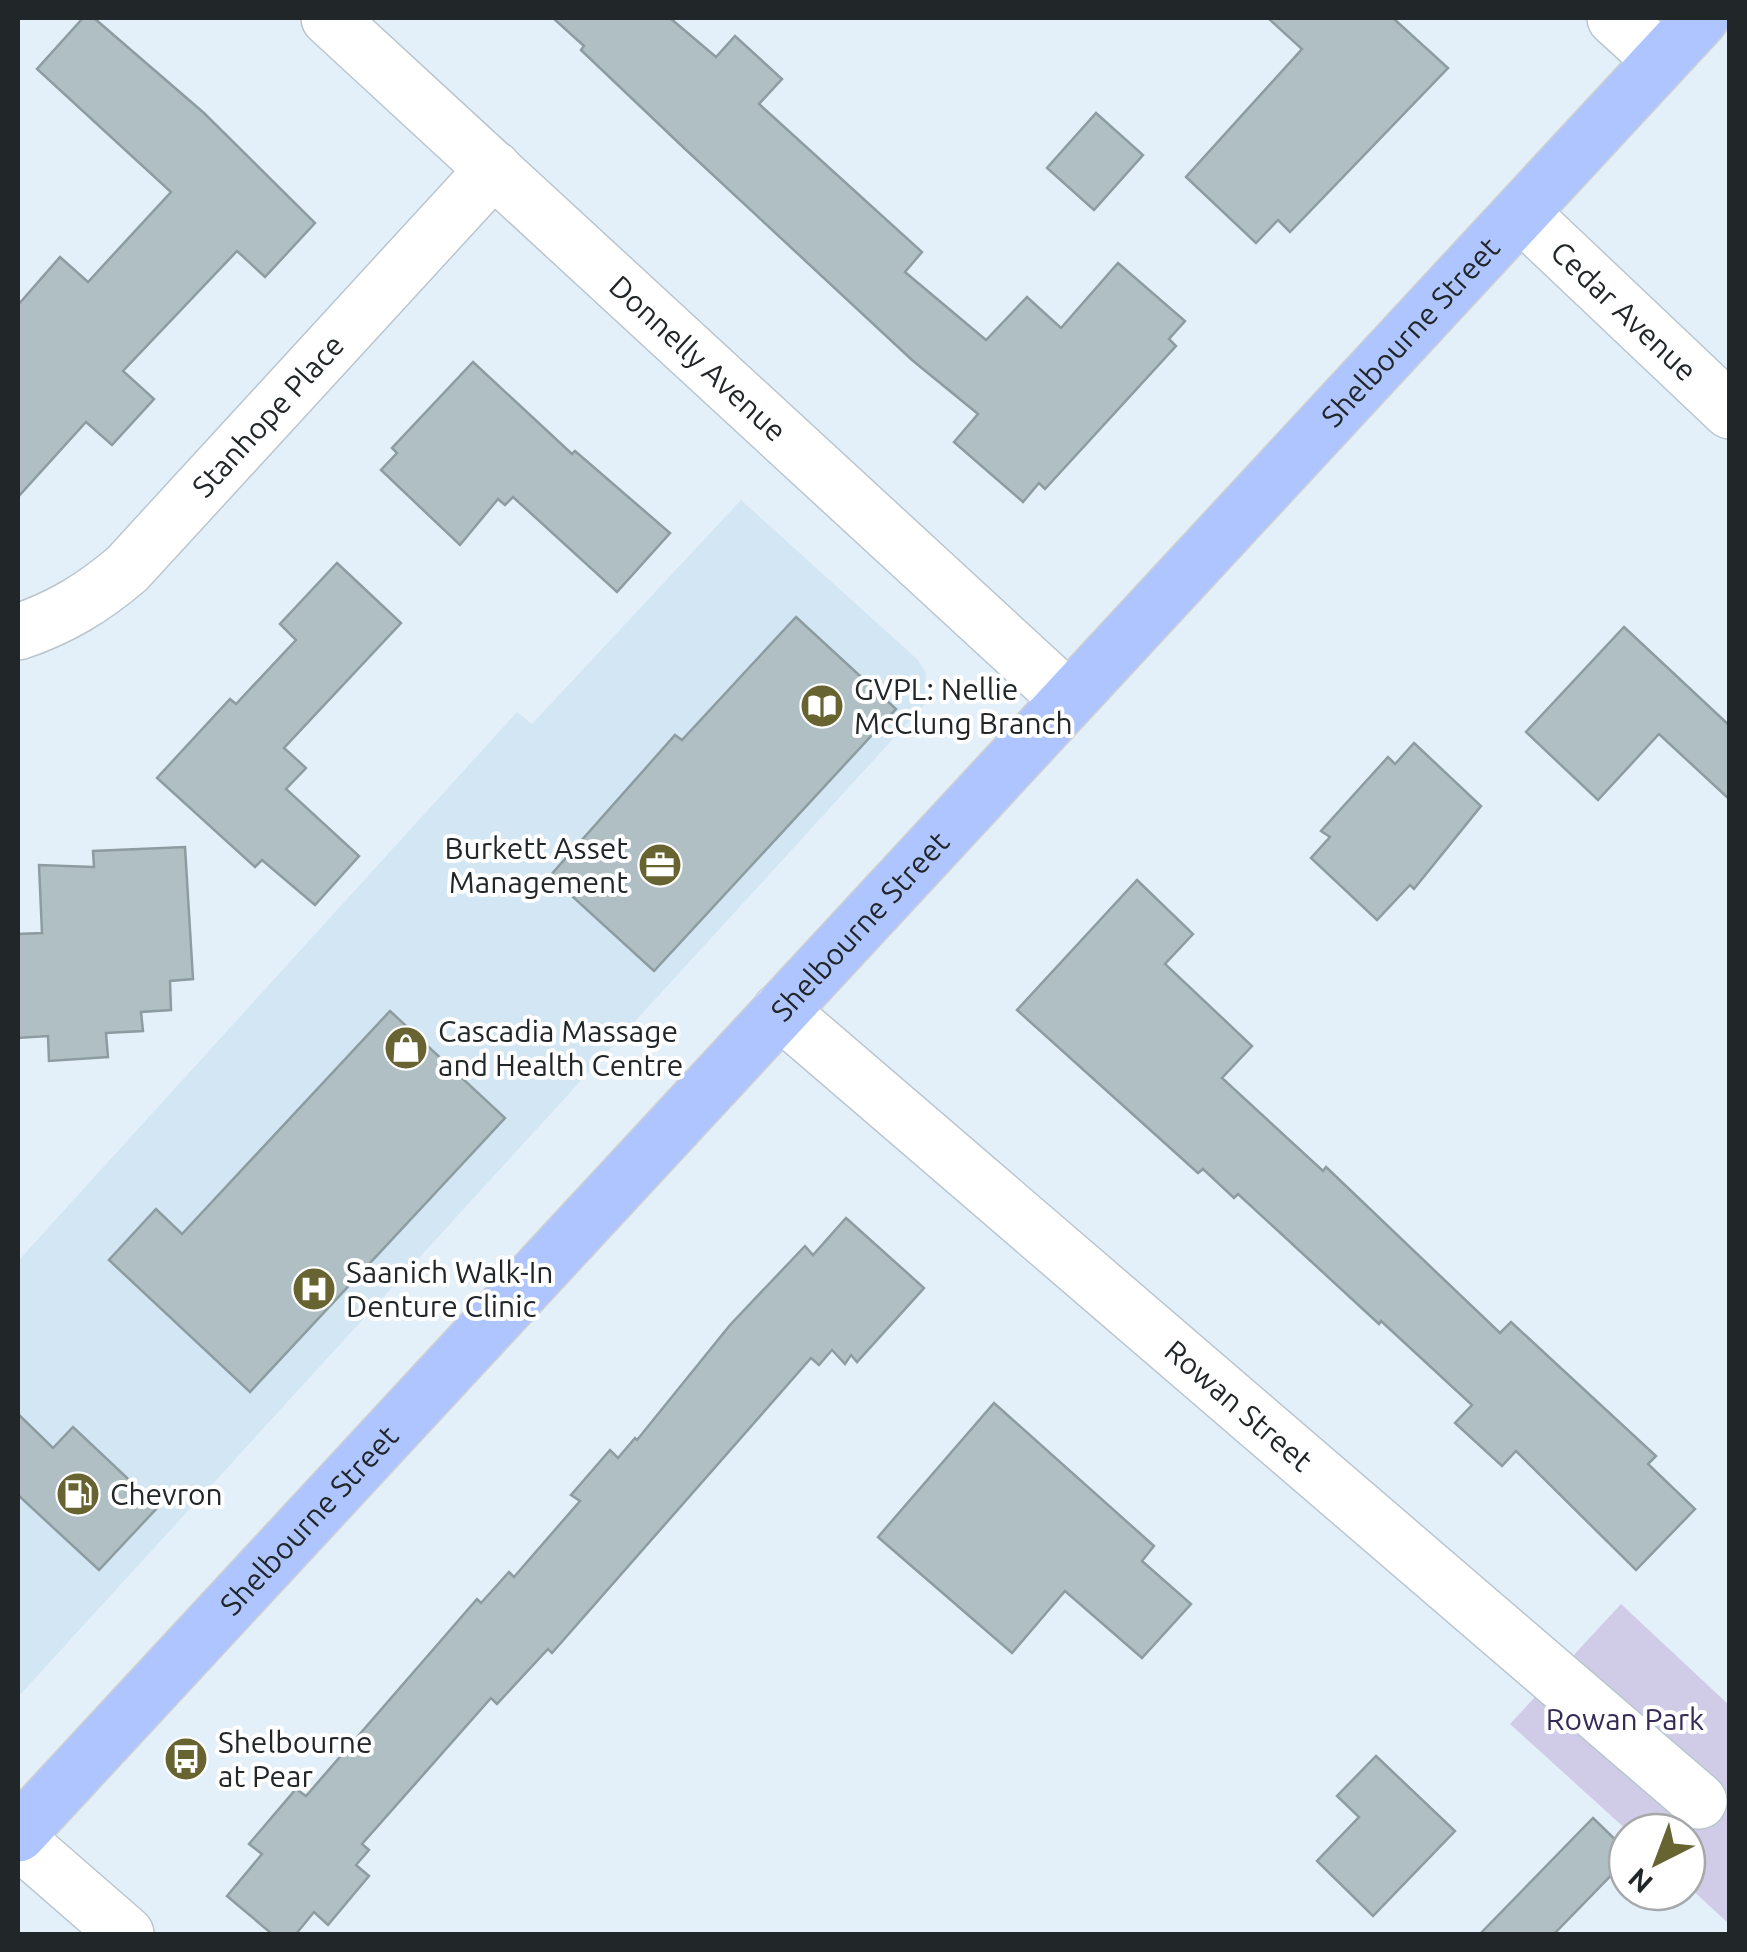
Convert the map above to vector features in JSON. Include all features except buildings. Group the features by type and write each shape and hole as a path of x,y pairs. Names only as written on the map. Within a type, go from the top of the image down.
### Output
{"main road":[{"name":"Shelbourne Street","path":"18,1837 1700,18"}],"street":[{"name":"Donnelly Avenue","path":"328,18 1068,699"},
{"path":"1615,18 1661,60"},
{"name":"Stanhope Place","path":"18,632 52,620 92,598 127,569 494,169"},
{"name":"Cedar Avenue","path":"1521,213 1730,411"},
{"name":"Rowan Street","path":"780,1011 1699,1802"},
{"path":"18,1837 126,1934"}],"shaded area":[{"path":"741,500 918,660 926,673 924,705 18,1697 18,1261 517,712 532,724"}],"green space":[{"name":"Rowan Park","path":"1621,1604 1729,1705 1729,1924 1707,1904 1707,1812 1607,1812 1510,1724"}],"place":[{"name":"GVPL: Nellie McClung Branch","path":"822,706"},
{"name":"Burkett Asset Management","path":"660,865"},
{"name":"Cascadia Massage and Health Centre","path":"406,1048"},
{"name":"Saanich Walk-In Denture Clinic","path":"314,1289"},
{"name":"Chevron","path":"78,1494"},
{"name":"Shelbourne at Pear","path":"186,1759"}]}
